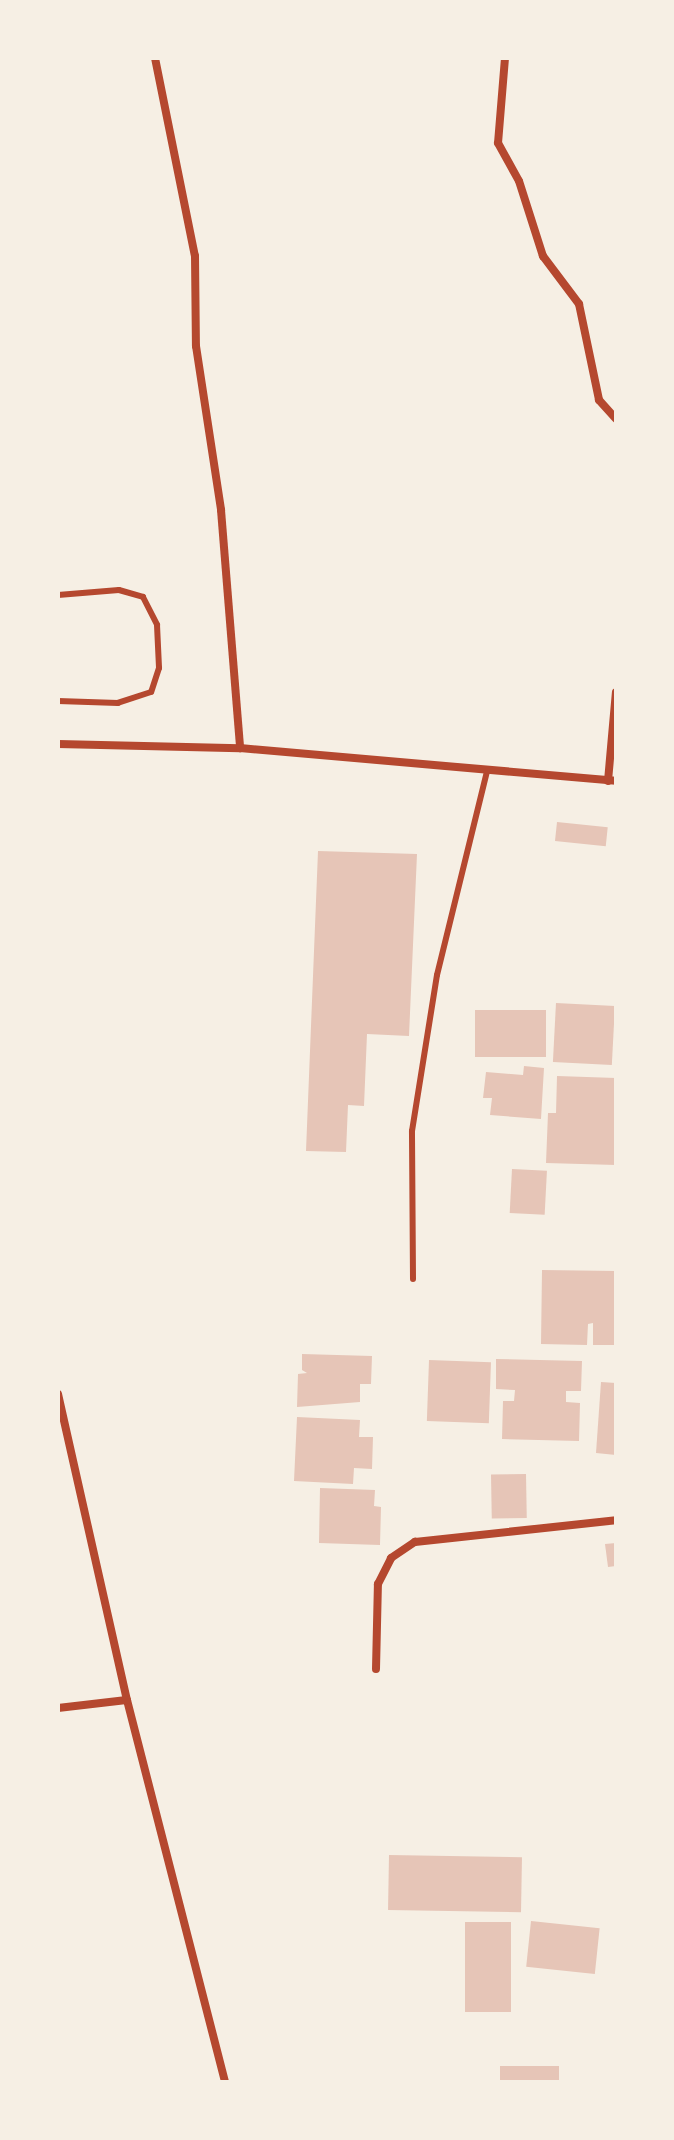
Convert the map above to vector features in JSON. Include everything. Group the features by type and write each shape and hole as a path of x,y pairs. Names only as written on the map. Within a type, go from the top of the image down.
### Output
{"street":[{"path":"155,58 195,256 196,346 221,510 240,748"},
{"path":"505,58 498,143 519,181 543,256 579,304 599,400 616,419"},
{"path":"58,744 240,748 612,781 616,692"},
{"path":"58,1394 127,1700 225,2082"},
{"path":"376,1669 378,1584 391,1558 415,1542 616,1520"},
{"path":"58,1708 127,1700"}],"lane":[{"path":"58,595 119,590 143,597 157,625 159,668 151,692 118,703 58,701"},
{"path":"413,1279 412,1131 437,975 487,771"}],"building":[{"path":"557,822 608,827 606,846 555,841"},
{"path":"318,851 417,854 409,1036 367,1034 364,1106 348,1105 346,1152 306,1151"},
{"path":"556,1003 615,1006 612,1065 553,1062"},
{"path":"475,1010 546,1010 546,1057 475,1057"},
{"path":"524,1066 544,1068 541,1119 490,1115 492,1098 483,1098 486,1072 523,1075"},
{"path":"557,1076 616,1078 616,1165 546,1163 548,1113 556,1113"},
{"path":"512,1169 547,1171 545,1215 510,1213"},
{"path":"542,1270 616,1271 616,1345 593,1345 593,1323 588,1324 587,1345 541,1344"},
{"path":"302,1354 372,1356 371,1384 360,1384 360,1402 297,1407 298,1374 307,1373 302,1370"},
{"path":"496,1359 582,1361 581,1391 566,1391 566,1402 580,1403 579,1441 502,1439 503,1401 514,1401 515,1390 496,1389"},
{"path":"429,1360 491,1362 489,1423 427,1421"},
{"path":"601,1382 616,1383 616,1455 596,1453"},
{"path":"297,1417 360,1420 359,1437 373,1437 372,1469 354,1468 353,1484 294,1481"},
{"path":"526,1474 527,1518 492,1519 491,1475"},
{"path":"320,1488 375,1490 374,1506 381,1507 380,1545 319,1543"},
{"path":"616,1543 616,1566 608,1567 605,1544"},
{"path":"389,1855 522,1857 521,1912 388,1910"},
{"path":"531,1921 600,1928 595,1974 526,1967"},
{"path":"465,1922 511,1922 511,2012 465,2012"},
{"path":"500,2066 559,2066 559,2082 500,2082"}]}
